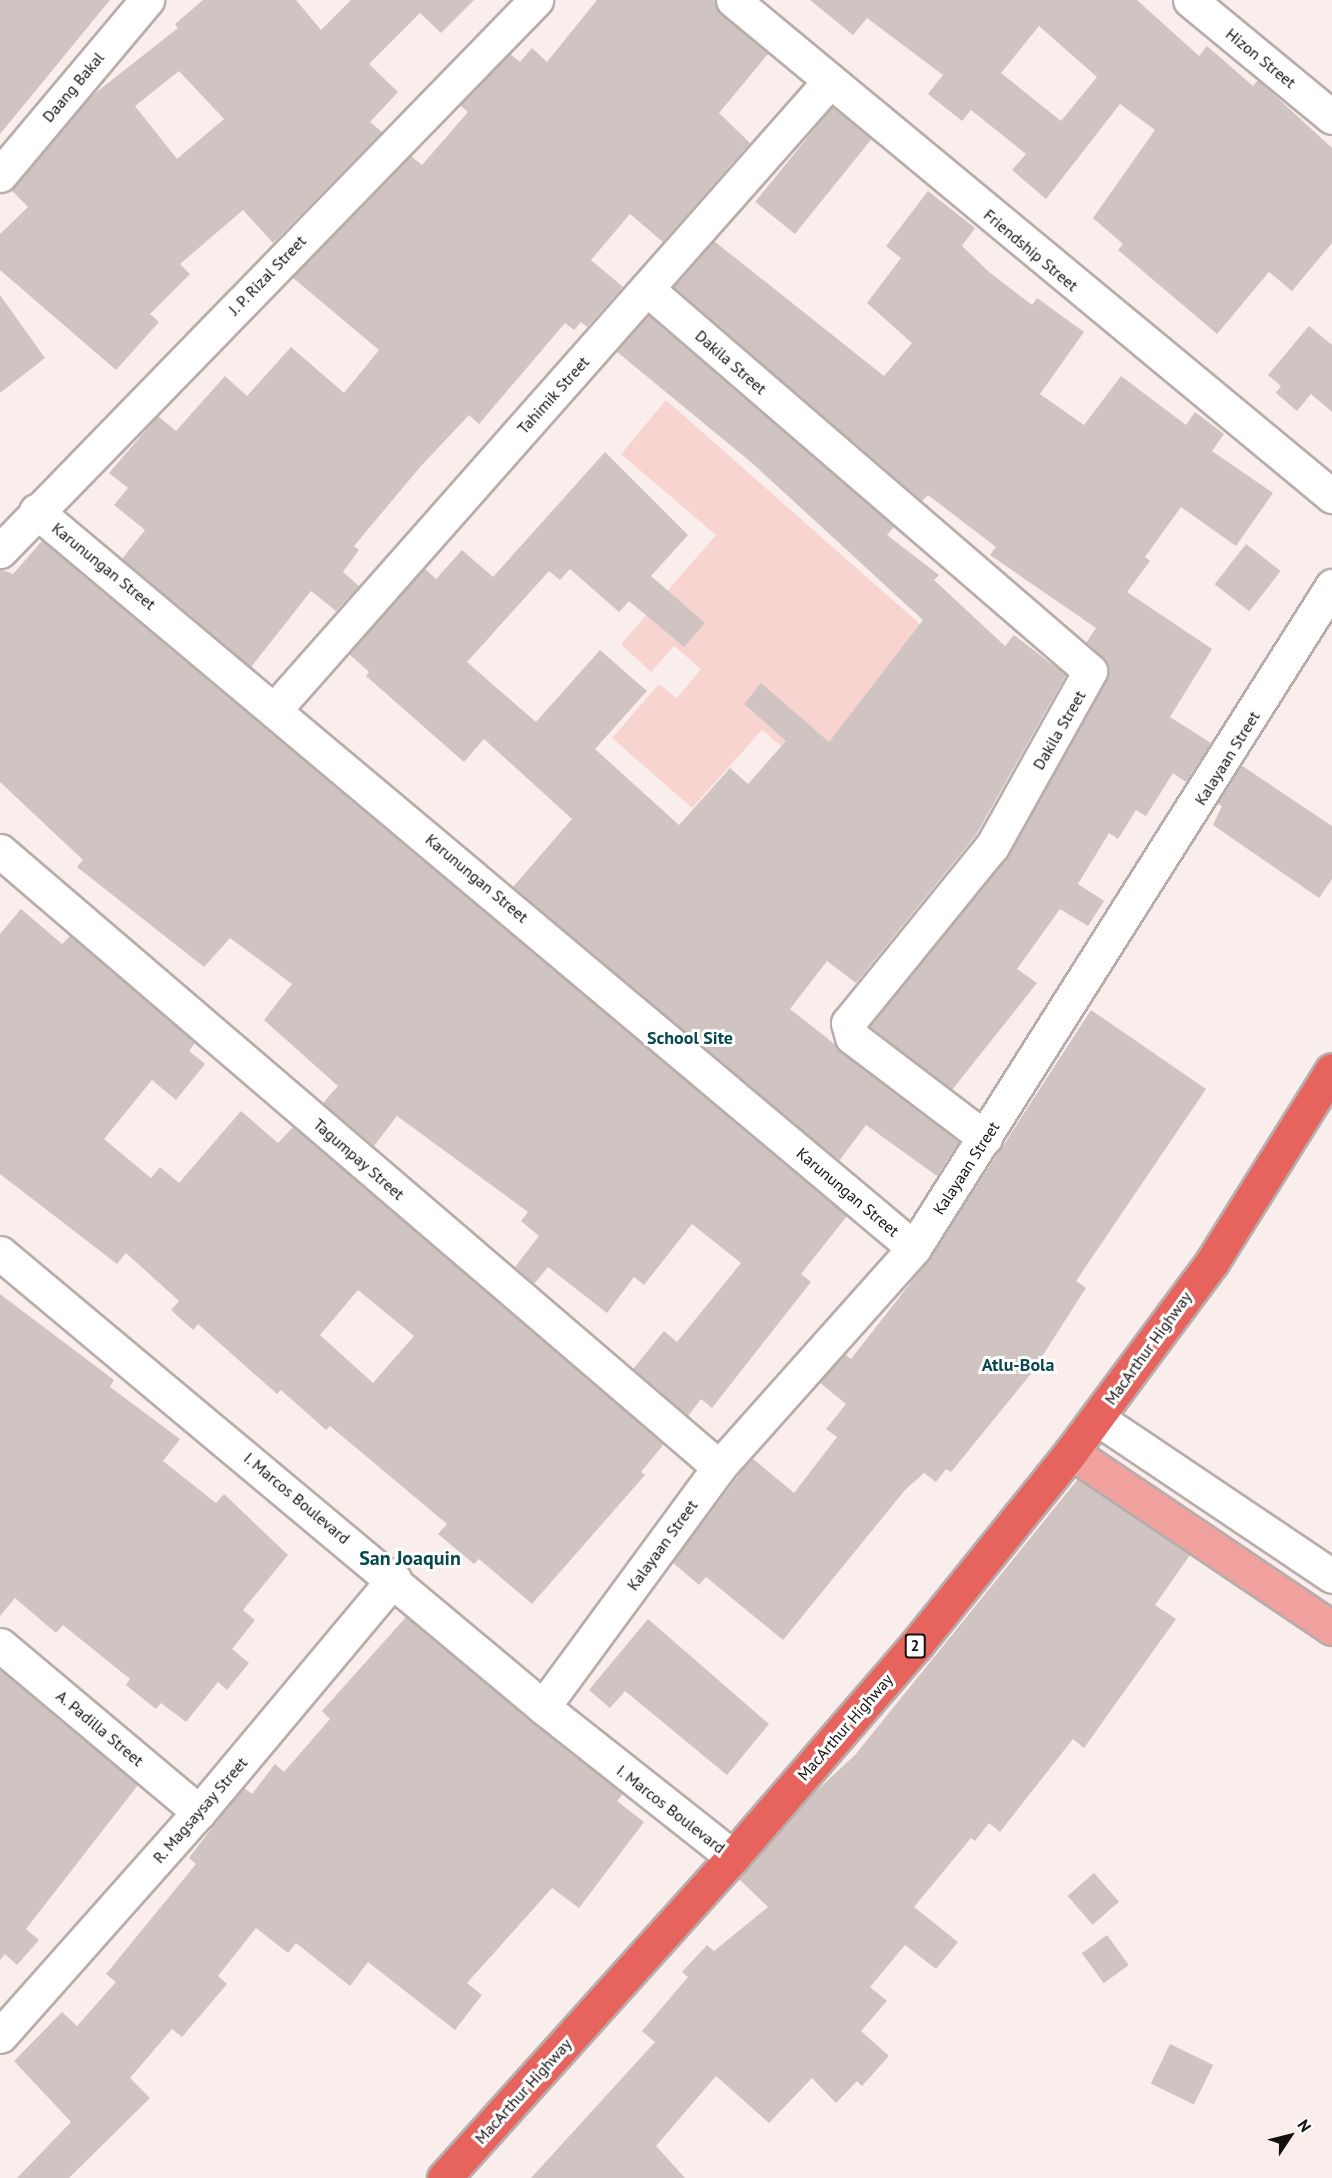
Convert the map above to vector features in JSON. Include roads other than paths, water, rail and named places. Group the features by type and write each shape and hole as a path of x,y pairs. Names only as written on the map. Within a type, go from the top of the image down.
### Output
{"highway":[{"name":"MacArthur Highway","path":"444,2178 733,1857 916,1645 1071,1452 1212,1262 1332,1070"}],"main road":[{"path":"1071,1452 1332,1628"}],"street":[{"name":"Daang Bakal","path":"0,176 147,0"},
{"name":"J. P. Rizal Street","path":"0,551 36,511 536,0"},
{"name":"Friendship Street","path":"733,0 829,82 1332,496"},
{"name":"Hizon Street","path":"1190,0 1332,117"},
{"name":"Tahimik Street","path":"276,708 829,82"},
{"name":"Dakila Street","path":"647,289 1090,672 992,846 848,1023 852,1037 985,1138"},
{"name":"Karunungan Street","path":"36,511 276,708 914,1248"},
{"name":"Kalayaan Street","path":"543,1707 719,1467 914,1248 1332,586"},
{"name":"Tagumpay Street","path":"0,851 719,1467"},
{"name":"I. Marcos Boulevard","path":"0,1253 394,1579 543,1707 733,1857"},
{"path":"1097,1418 1332,1576"},
{"name":"R. Magsaysay Street","path":"0,2036 199,1812 394,1579"},
{"name":"A. Padilla Street","path":"0,1645 199,1812"}],"district":[{"name":"School Site","path":"690,1038"},
{"name":"Atlu-Bola","path":"1018,1365"},
{"name":"San Joaquin","path":"410,1558"}]}
